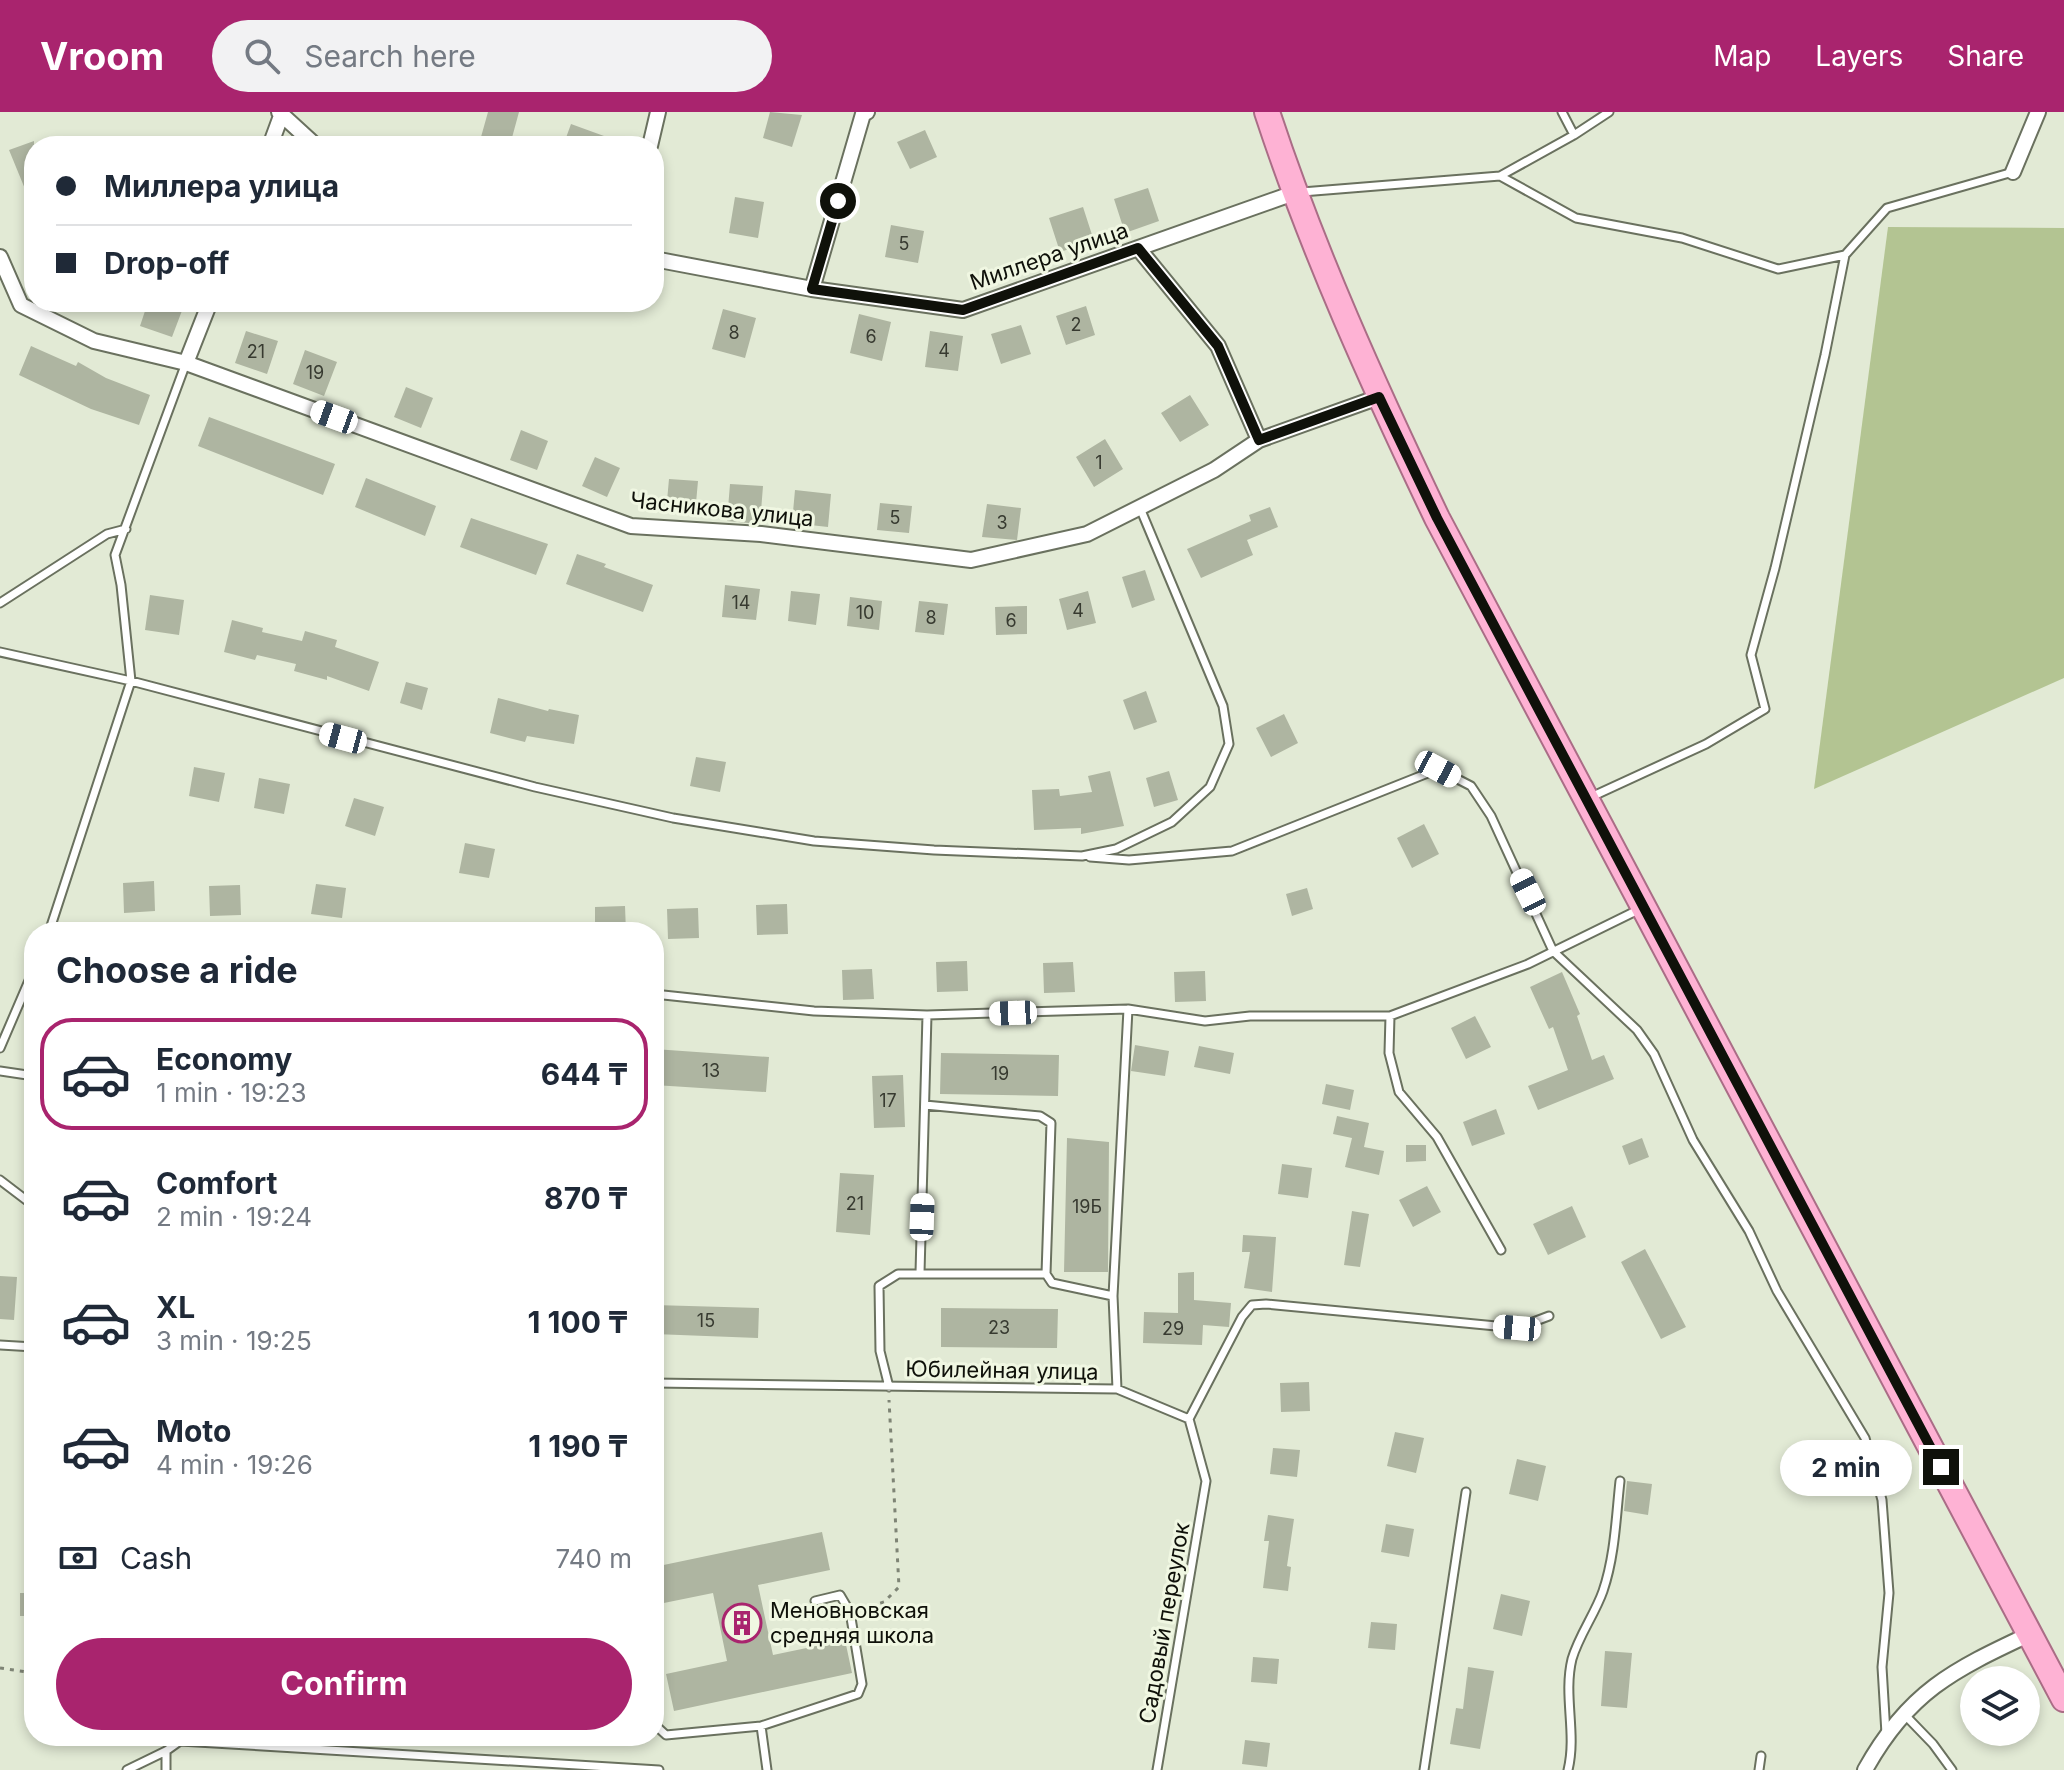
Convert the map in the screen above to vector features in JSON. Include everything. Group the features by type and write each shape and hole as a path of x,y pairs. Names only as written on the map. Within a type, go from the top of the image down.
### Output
{"highway":[{"path":"1267,112 1294,193 1379,397 1437,518 2064,1699"}],"street":[{"path":"652,136 658,112"},
{"path":"812,289 863,114 867,112"},
{"path":"2013,172 2038,112"},
{"path":"273,136 280,114 305,136"},
{"name":"Миллера улица","path":"664,261 812,289 963,310 1294,193"},
{"path":"1138,248 1218,346 1259,440"},
{"name":"Часникова улица","path":"0,257 24,306"},
{"name":"Часникова улица","path":"35,312 94,341 186,363 631,526 761,534 971,560 1087,534 1214,470 1259,440 1379,397"},
{"path":"186,363 206,312"},
{"path":"1865,1770 1903,1713 1953,1672 2030,1634"}],"lane":[{"path":"1562,112 1574,135"},
{"path":"1294,193 1500,176 1609,112"},
{"path":"1587,798 1706,744 1765,709 1751,655 1779,552 1845,255 1887,208 2013,172"},
{"path":"1500,176 1576,218 1682,238 1778,269 1845,255"},
{"path":"52,922 131,681 115,555 186,363"},
{"path":"1082,856 1116,849 1172,822 1210,787 1229,744 1223,706 1140,508"},
{"path":"0,603 107,534 126,529"},
{"path":"0,652 131,681 506,780 673,818 814,841 1129,860 1232,851 1438,769 1471,786 1491,816 1553,951 1637,1030 1654,1054 1693,1140 1749,1231 1777,1291 1865,1438 1882,1500 1889,1593 1882,1667 1886,1736"},
{"path":"664,995 814,1011 927,1015 1128,1009 1205,1021 1250,1016 1390,1016 1528,964 1644,907"},
{"path":"0,1048 24,992"},
{"path":"1117,1389 1113,1296 1128,1009"},
{"path":"920,1273 927,1015"},
{"path":"1390,1016 1389,1053 1399,1092 1437,1137 1501,1250"},
{"path":"0,1071 24,1075"},
{"path":"925,1105 1040,1116 1051,1123 1046,1274 1052,1283 1113,1296"},
{"path":"0,1180 24,1198"},
{"name":"Юбилейная улица","path":"889,1387 880,1351 879,1286 898,1274 1046,1274"},
{"path":"1189,1419 1242,1317 1252,1305 1517,1328 1549,1316"},
{"path":"0,1345 24,1346"},
{"name":"Юбилейная улица","path":"664,1383 1117,1389 1189,1419"},
{"name":"Садовый переулок","path":"1157,1770 1206,1481 1189,1419"},
{"path":"1568,1770 1571,1750 1568,1707 1573,1657 1596,1612 1611,1567 1620,1481"},
{"path":"1424,1770 1466,1492"},
{"path":"664,1733 761,1726 858,1694 862,1684 850,1612 840,1595 815,1601"},
{"path":"1903,1713 1933,1744 1952,1770"},
{"path":"761,1726 767,1770"},
{"path":"127,1770 173,1746"},
{"path":"258,1746 659,1770"},
{"path":"166,1751 166,1770"},
{"path":"1759,1770 1761,1756"}],"path":[{"path":"850,1612 884,1602 899,1587 889,1387"},
{"path":"0,1668 24,1672"}],"green space":[{"path":"1888,227 2064,228 2064,678 1814,789"}],"building":[{"path":"488,112 519,112 512,136 481,136"},
{"path":"770,112 802,115 792,147 763,138"},
{"path":"571,124 604,136 567,136"},
{"path":"925,130 937,157 910,169 897,142"},
{"path":"24,145 24,187 9,150"},
{"path":"1148,188 1159,221 1125,233 1114,199"},
{"path":"735,197 764,202 758,238 729,233"},
{"path":"1083,207 1094,241 1060,252 1049,218"},
{"path":"891,225 924,231 918,263 885,257"},
{"path":"1086,306 1095,335 1066,345 1056,316"},
{"path":"723,309 756,318 745,358 712,349"},
{"path":"145,312 181,312 172,337 140,326"},
{"path":"859,314 891,322 882,361 850,353"},
{"path":"1021,325 1031,354 1001,364 991,334"},
{"path":"246,331 278,341 267,374 235,363"},
{"path":"930,331 963,336 958,371 925,367"},
{"path":"31,346 76,366 78,362 106,378 150,395 139,425 91,409 19,375"},
{"path":"305,350 337,362 324,396 293,384"},
{"path":"406,387 433,398 421,428 394,417"},
{"path":"1190,395 1209,425 1180,442 1161,413"},
{"path":"209,417 335,464 323,495 198,446"},
{"path":"521,430 548,441 537,470 510,460"},
{"path":"1105,439 1123,469 1094,487 1076,457"},
{"path":"595,457 620,468 607,497 582,486"},
{"path":"366,478 436,506 425,536 355,507"},
{"path":"669,479 698,481 695,514 666,512"},
{"path":"730,484 763,486 760,524 727,521"},
{"path":"795,490 831,494 828,527 792,523"},
{"path":"880,503 912,506 909,533 877,530"},
{"path":"987,504 1021,508 1017,540 982,537"},
{"path":"1270,507 1278,527 1247,540 1253,555 1201,578 1187,549 1251,521 1249,515"},
{"path":"471,518 548,544 536,575 460,547"},
{"path":"577,554 653,585 643,612 566,584"},
{"path":"1145,570 1155,600 1132,608 1122,577"},
{"path":"725,585 760,589 756,620 722,617"},
{"path":"791,591 820,594 816,625 788,621"},
{"path":"1088,591 1096,623 1067,630 1059,599"},
{"path":"150,595 184,600 179,635 145,630"},
{"path":"850,597 882,601 879,630 847,626"},
{"path":"919,601 948,604 944,635 915,632"},
{"path":"1027,606 1027,634 996,635 995,607"},
{"path":"232,620 263,628 262,632 302,641 305,631 337,640 335,647 379,662 369,691 327,676 327,680 294,671 296,664 257,655 255,660 224,652"},
{"path":"406,682 428,688 422,710 400,703"},
{"path":"1146,691 1157,722 1134,730 1123,700"},
{"path":"498,698 548,711 579,715 574,744 527,736 525,742 490,733"},
{"path":"1284,714 1298,743 1271,757 1256,728"},
{"path":"696,757 726,762 720,792 690,786"},
{"path":"194,767 225,773 219,802 189,796"},
{"path":"1110,771 1124,826 1081,834 1081,828 1034,830 1032,790 1059,789 1060,796 1092,792 1088,776"},
{"path":"1169,771 1178,800 1154,807 1146,778"},
{"path":"259,778 290,784 284,814 254,808"},
{"path":"354,798 384,807 375,836 345,826"},
{"path":"1424,824 1439,854 1412,868 1397,838"},
{"path":"465,843 495,849 489,878 459,873"},
{"path":"154,881 155,911 124,913 123,883"},
{"path":"316,884 346,888 342,918 311,914"},
{"path":"240,885 241,915 210,916 209,886"},
{"path":"1307,888 1313,909 1292,916 1286,894"},
{"path":"787,904 788,934 757,935 756,905"},
{"path":"625,906 626,922 595,922 595,907"},
{"path":"698,908 699,938 668,939 667,909"},
{"path":"967,961 968,991 937,992 936,962"},
{"path":"1073,962 1075,992 1044,993 1043,963"},
{"path":"872,969 874,999 843,1000 842,970"},
{"path":"1205,971 1206,1001 1175,1002 1174,972"},
{"path":"1562,972 1580,1014 1577,1016 1592,1060 1604,1055 1614,1079 1538,1110 1528,1086 1568,1070 1553,1027 1549,1029 1530,987"},
{"path":"1475,1016 1491,1047 1466,1059 1451,1028"},
{"path":"1135,1045 1169,1051 1165,1076 1131,1071"},
{"path":"1199,1046 1234,1053 1230,1074 1194,1067"},
{"path":"664,1050 769,1057 766,1092 664,1086"},
{"path":"941,1053 1059,1055 1058,1096 940,1094"},
{"path":"903,1075 905,1127 874,1128 872,1076"},
{"path":"1326,1084 1354,1090 1350,1110 1322,1104"},
{"path":"1496,1109 1505,1134 1472,1146 1463,1122"},
{"path":"1337,1116 1369,1123 1364,1147 1384,1151 1379,1175 1345,1167 1352,1138 1333,1134"},
{"path":"1067,1138 1109,1142 1108,1272 1064,1272"},
{"path":"1642,1138 1649,1157 1629,1165 1622,1146"},
{"path":"1406,1145 1426,1145 1426,1161 1406,1162"},
{"path":"1282,1164 1312,1168 1308,1198 1278,1194"},
{"path":"840,1173 874,1175 870,1235 836,1232"},
{"path":"1427,1186 1441,1212 1413,1227 1399,1200"},
{"path":"1572,1206 1586,1237 1548,1255 1533,1224"},
{"path":"1352,1211 1369,1214 1360,1267 1344,1265"},
{"path":"1243,1235 1276,1237 1272,1292 1244,1288 1250,1252 1242,1252"},
{"path":"1645,1249 1686,1327 1661,1339 1621,1262"},
{"path":"1194,1272 1194,1300 1231,1303 1229,1327 1203,1325 1202,1345 1143,1343 1144,1312 1178,1313 1178,1273"},
{"path":"0,1276 17,1277 14,1320 0,1319"},
{"path":"664,1305 759,1308 758,1338 664,1334"},
{"path":"941,1308 1058,1309 1057,1348 941,1347"},
{"path":"1309,1382 1310,1411 1281,1412 1280,1383"},
{"path":"1395,1432 1424,1438 1416,1473 1387,1466"},
{"path":"1273,1448 1300,1450 1297,1477 1270,1474"},
{"path":"1517,1459 1546,1466 1538,1501 1509,1494"},
{"path":"1627,1481 1652,1484 1648,1515 1624,1511"},
{"path":"1268,1515 1294,1519 1287,1566 1291,1567 1288,1591 1263,1588 1269,1541 1264,1541"},
{"path":"1386,1524 1414,1529 1409,1557 1381,1552"},
{"name":"Меновновская средняя школа","path":"822,1532 830,1570 758,1585 773,1655 845,1640 852,1673 674,1711 666,1674 727,1661 713,1593 664,1603 664,1565"},
{"path":"20,1593 24,1593 24,1616 20,1616"},
{"path":"1501,1594 1530,1601 1522,1636 1493,1629"},
{"path":"1371,1622 1397,1624 1395,1650 1368,1648"},
{"path":"1605,1651 1632,1653 1627,1708 1601,1706"},
{"path":"1253,1657 1279,1659 1277,1684 1251,1682"},
{"path":"1468,1667 1494,1671 1480,1749 1450,1744 1456,1708 1463,1709"},
{"path":"1245,1740 1270,1743 1267,1767 1242,1764"}],"place":[{"name":"Меновновская средняя школа","path":"742,1623"}],"route":[{"path":"838,201 812,289 963,310 1138,248 1218,346 1259,440 1379,397 1437,518 1941,1467"}]}
